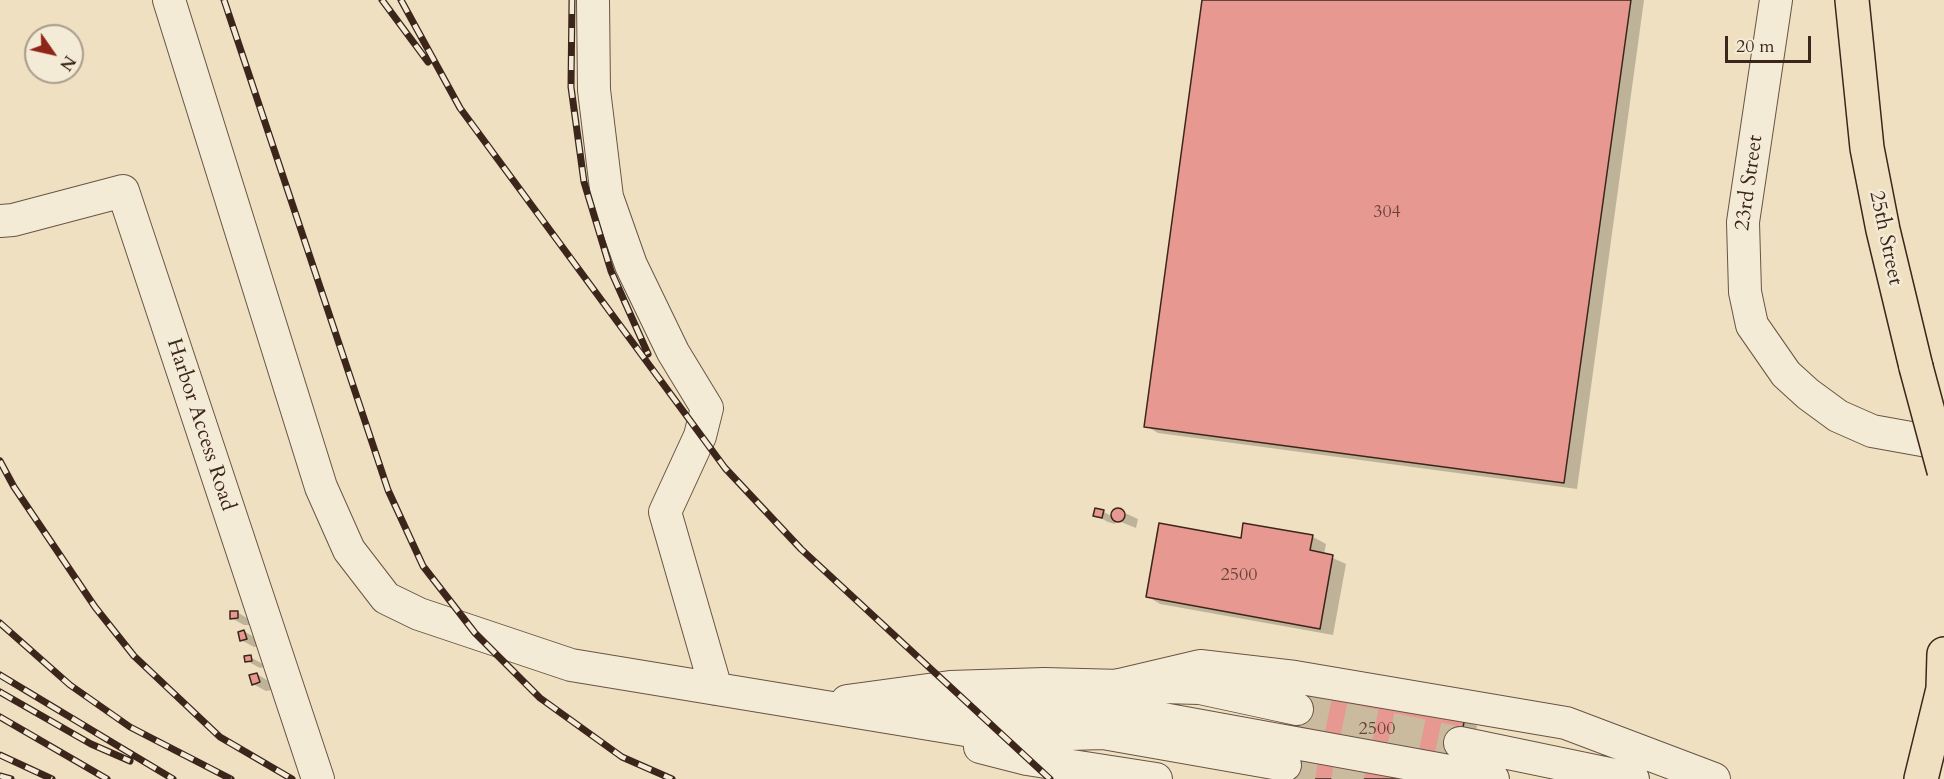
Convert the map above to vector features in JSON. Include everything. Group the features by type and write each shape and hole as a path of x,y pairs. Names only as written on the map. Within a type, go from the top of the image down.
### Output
{"main road":[{"name":"25th Street","path":"1852,0 1867,148 1887,251 1944,471"},
{"path":"1921,779 1942,689 1944,654"}],"street":[{"path":"169,0 321,487 349,550 386,598 419,615 571,665 1002,736 1103,734 1285,765"},
{"path":"593,0 594,90 607,197 631,265 673,352 706,408 700,436 665,512 716,689"},
{"name":"23rd Street","path":"1776,0 1742,248 1745,292 1752,325 1775,360 1808,394 1838,416 1872,431 1944,444"},
{"name":"Harbor Access Road","path":"0,221 13,220 123,191 318,779"},
{"path":"1115,686 1200,666 1295,677 1566,723 1714,779"},
{"path":"816,705 950,687 1044,684 1200,688 1296,708"},
{"path":"816,705 1027,759 1156,779"},
{"path":"816,705 1108,709 1493,779"},
{"path":"1460,743 1633,779"},
{"path":"1081,767 1111,779"}],"building":[{"path":"1202,0 1631,0 1564,483 1144,427"},
{"path":"1095,508 1104,510 1102,518 1093,516"},
{"path":"1118,508 1123,510 1125,515 1123,520 1118,522 1113,520 1111,515 1113,510"},
{"path":"1159,523 1241,538 1243,523 1313,535 1310,550 1333,555 1320,629 1146,597"},
{"path":"230,611 238,611 238,618 230,619"},
{"path":"244,630 247,639 240,641 238,632"},
{"path":"251,655 252,661 245,662 244,656"},
{"path":"257,673 260,682 252,685 249,675"},
{"path":"1300,689 1465,717 1453,779 1283,779"}],"tunnel":[{"path":"1297,709 1460,743"},
{"path":"1285,765 1364,779"}],"railway":[{"path":"224,0 388,490 423,566 475,633 540,698 622,757 672,779"},
{"path":"382,0 428,62"},
{"path":"401,0 460,108 725,468 801,549 1050,779"},
{"path":"572,0 571,87 584,182 611,271 648,354"},
{"path":"0,461 14,487 95,607 134,656 220,737 292,779"},
{"path":"0,623 70,685 130,727 231,779"},
{"path":"0,675 173,779"},
{"path":"0,692 91,744 130,761"},
{"path":"0,717 107,779"},
{"path":"0,755 52,779"},
{"path":"0,776 11,779"}]}
